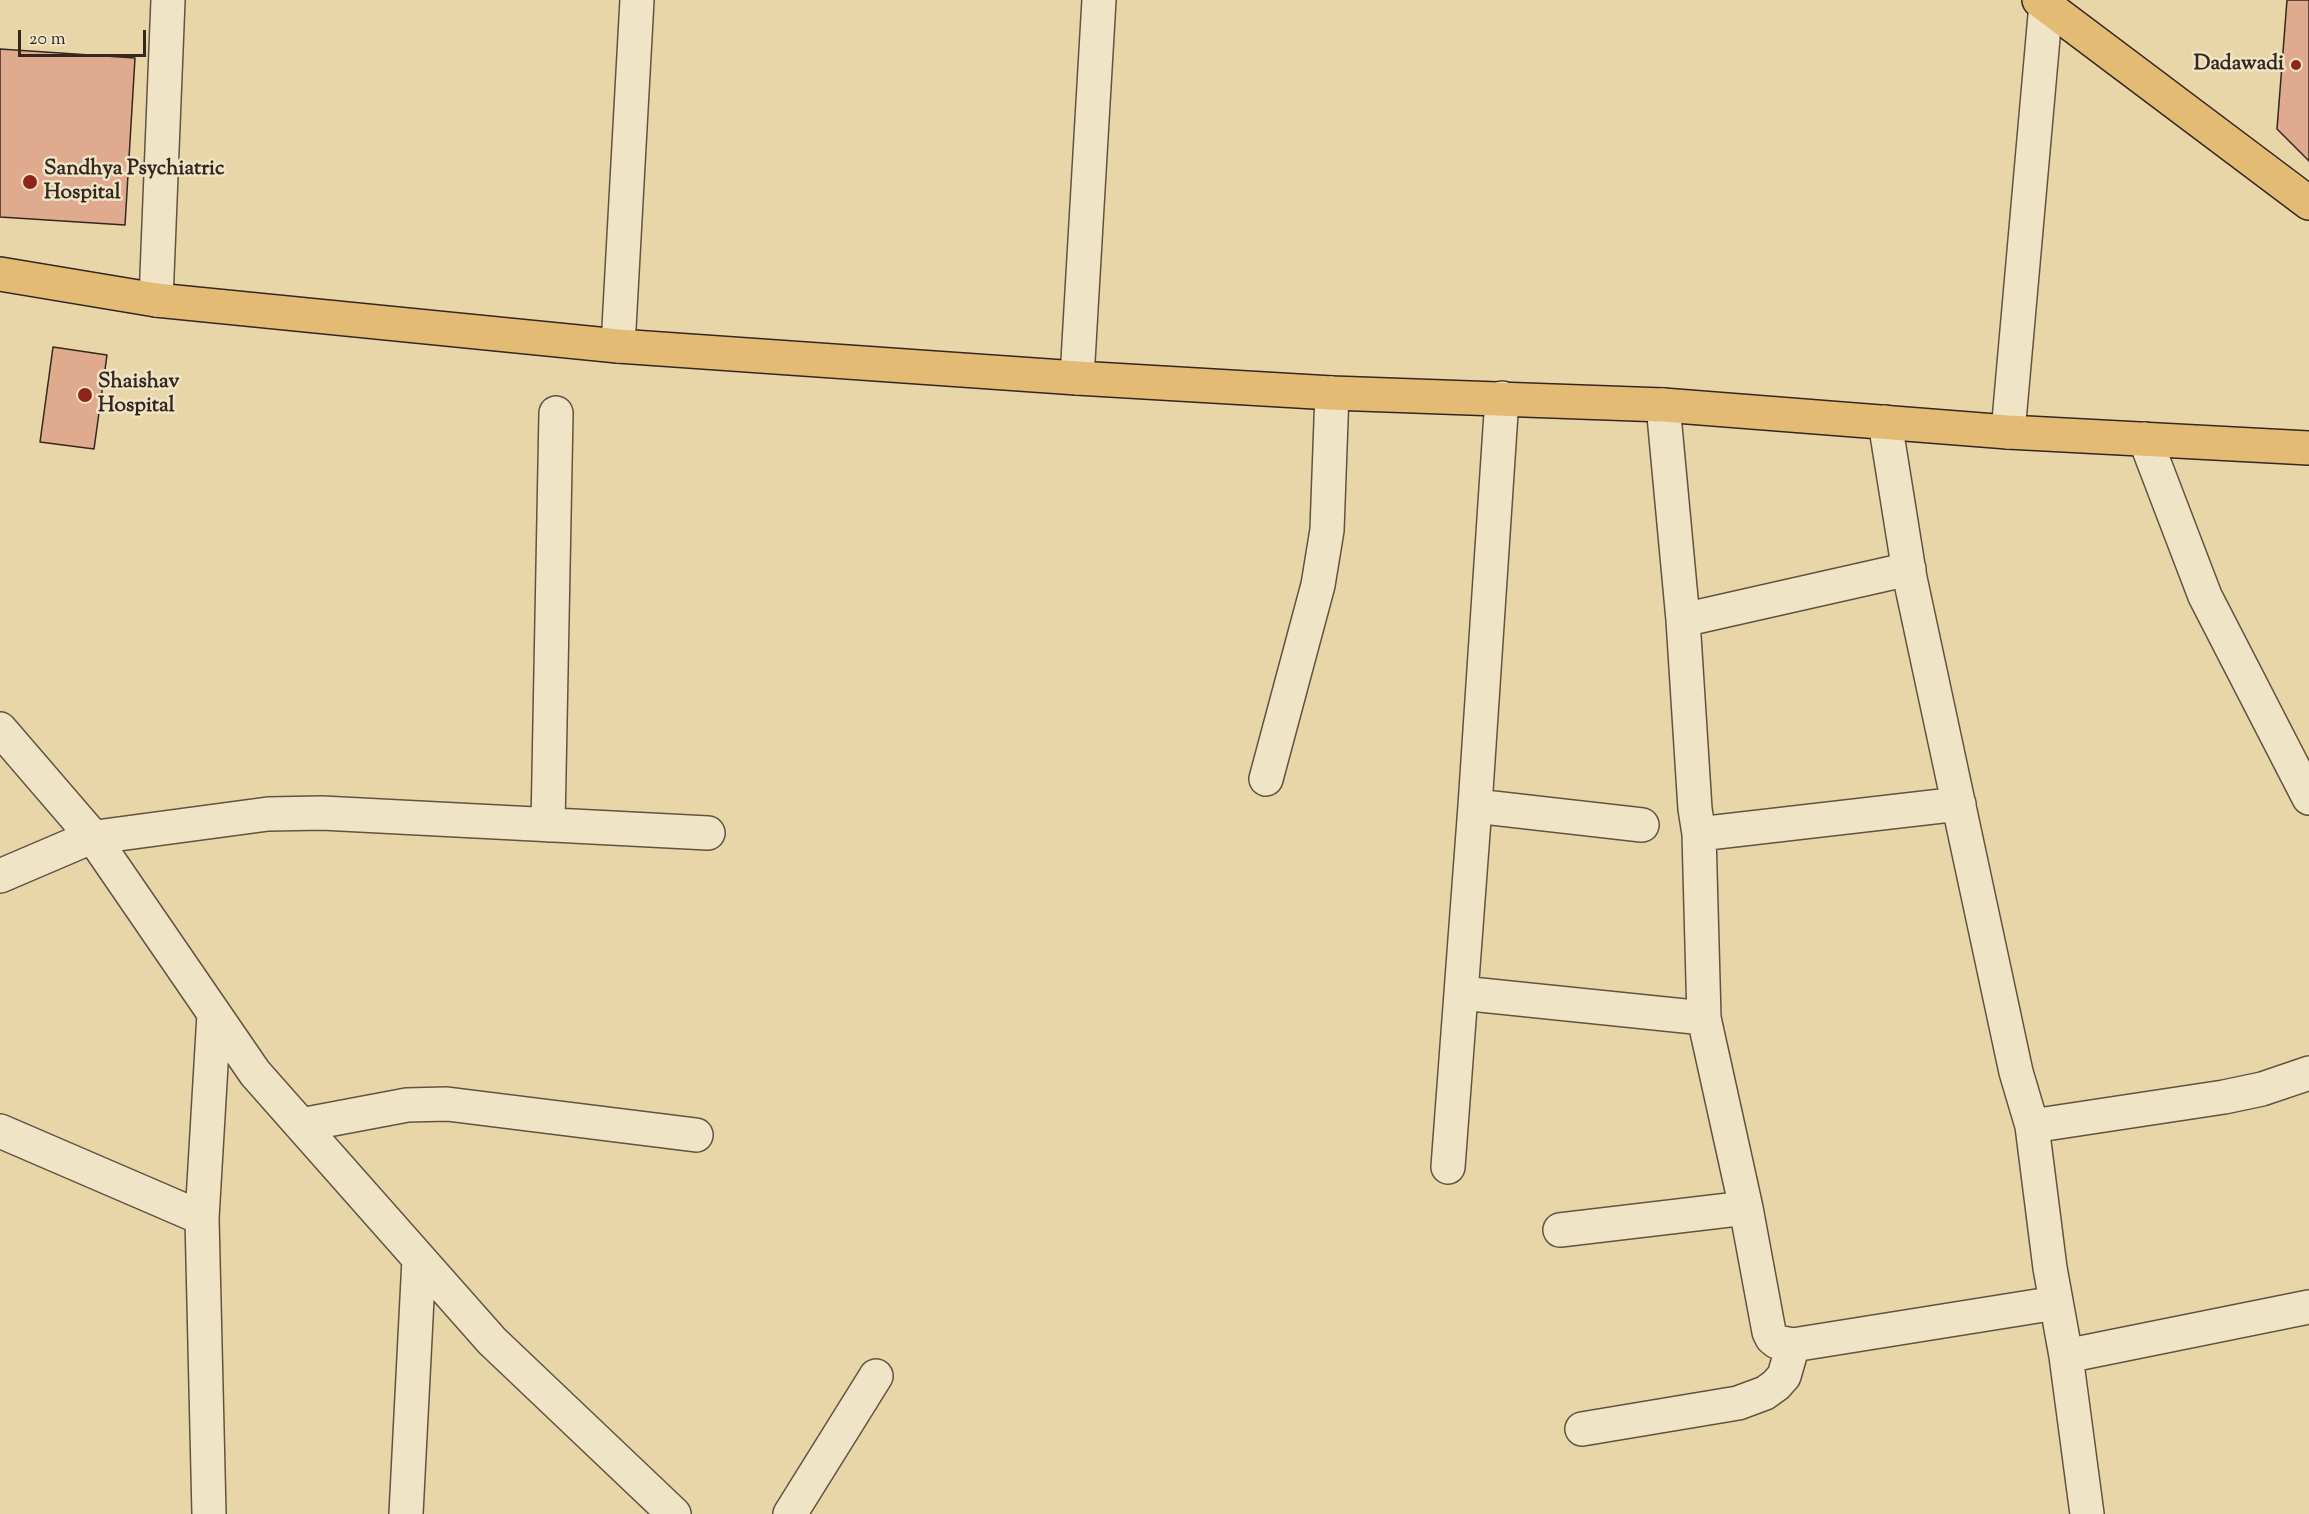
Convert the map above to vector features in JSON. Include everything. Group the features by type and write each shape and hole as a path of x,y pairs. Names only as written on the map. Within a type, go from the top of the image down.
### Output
{"main road":[{"path":"2043,2 2309,203"},
{"path":"0,274 156,300 618,346 1077,378 1332,393 1663,405 2008,432 2309,448"}],"street":[{"path":"156,300 168,0"},
{"path":"618,346 638,0"},
{"path":"1077,378 1099,0"},
{"path":"2008,432 2043,2"},
{"path":"1266,779 1318,585 1327,530 1332,393"},
{"path":"1448,1167 1502,398"},
{"path":"1663,405 1683,620 1695,809 1699,834 1704,1018 1746,1208 1768,1332 1777,1342 1793,1345 2056,1303"},
{"path":"548,825 556,413"},
{"path":"1885,422 1909,569 2016,1071 2032,1126 2087,1514"},
{"path":"2145,439 2205,596 2309,798"},
{"path":"1683,620 1909,569"},
{"path":"0,729 93,837 255,1073 492,1341 674,1514"},
{"path":"1699,834 1959,804"},
{"path":"1475,806 1642,825"},
{"path":"0,876 93,837 268,814 297,813 708,833"},
{"path":"1461,993 1704,1018"},
{"path":"208,1514 202,1218 214,1014"},
{"path":"2032,1126 2224,1097 2262,1089 2309,1073"},
{"path":"301,1125 408,1105 447,1104 696,1135"},
{"path":"0,1131 202,1218"},
{"path":"1560,1230 1746,1208"},
{"path":"406,1514 419,1259"},
{"path":"2066,1356 2309,1306"},
{"path":"1582,1429 1738,1403 1765,1393 1784,1376 1793,1345"},
{"path":"790,1514 876,1376"}],"building":[{"name":"Dadawadi","path":"2287,0 2309,0 2309,161 2277,129"},
{"path":"0,49 135,58 125,225 0,217"},
{"path":"53,347 107,355 94,449 40,442"}],"place":[{"name":"Dadawadi","path":"2296,65"},
{"name":"Sandhya Psychiatric Hospital","path":"30,182"},
{"name":"Shaishav Hospital","path":"85,395"}]}
